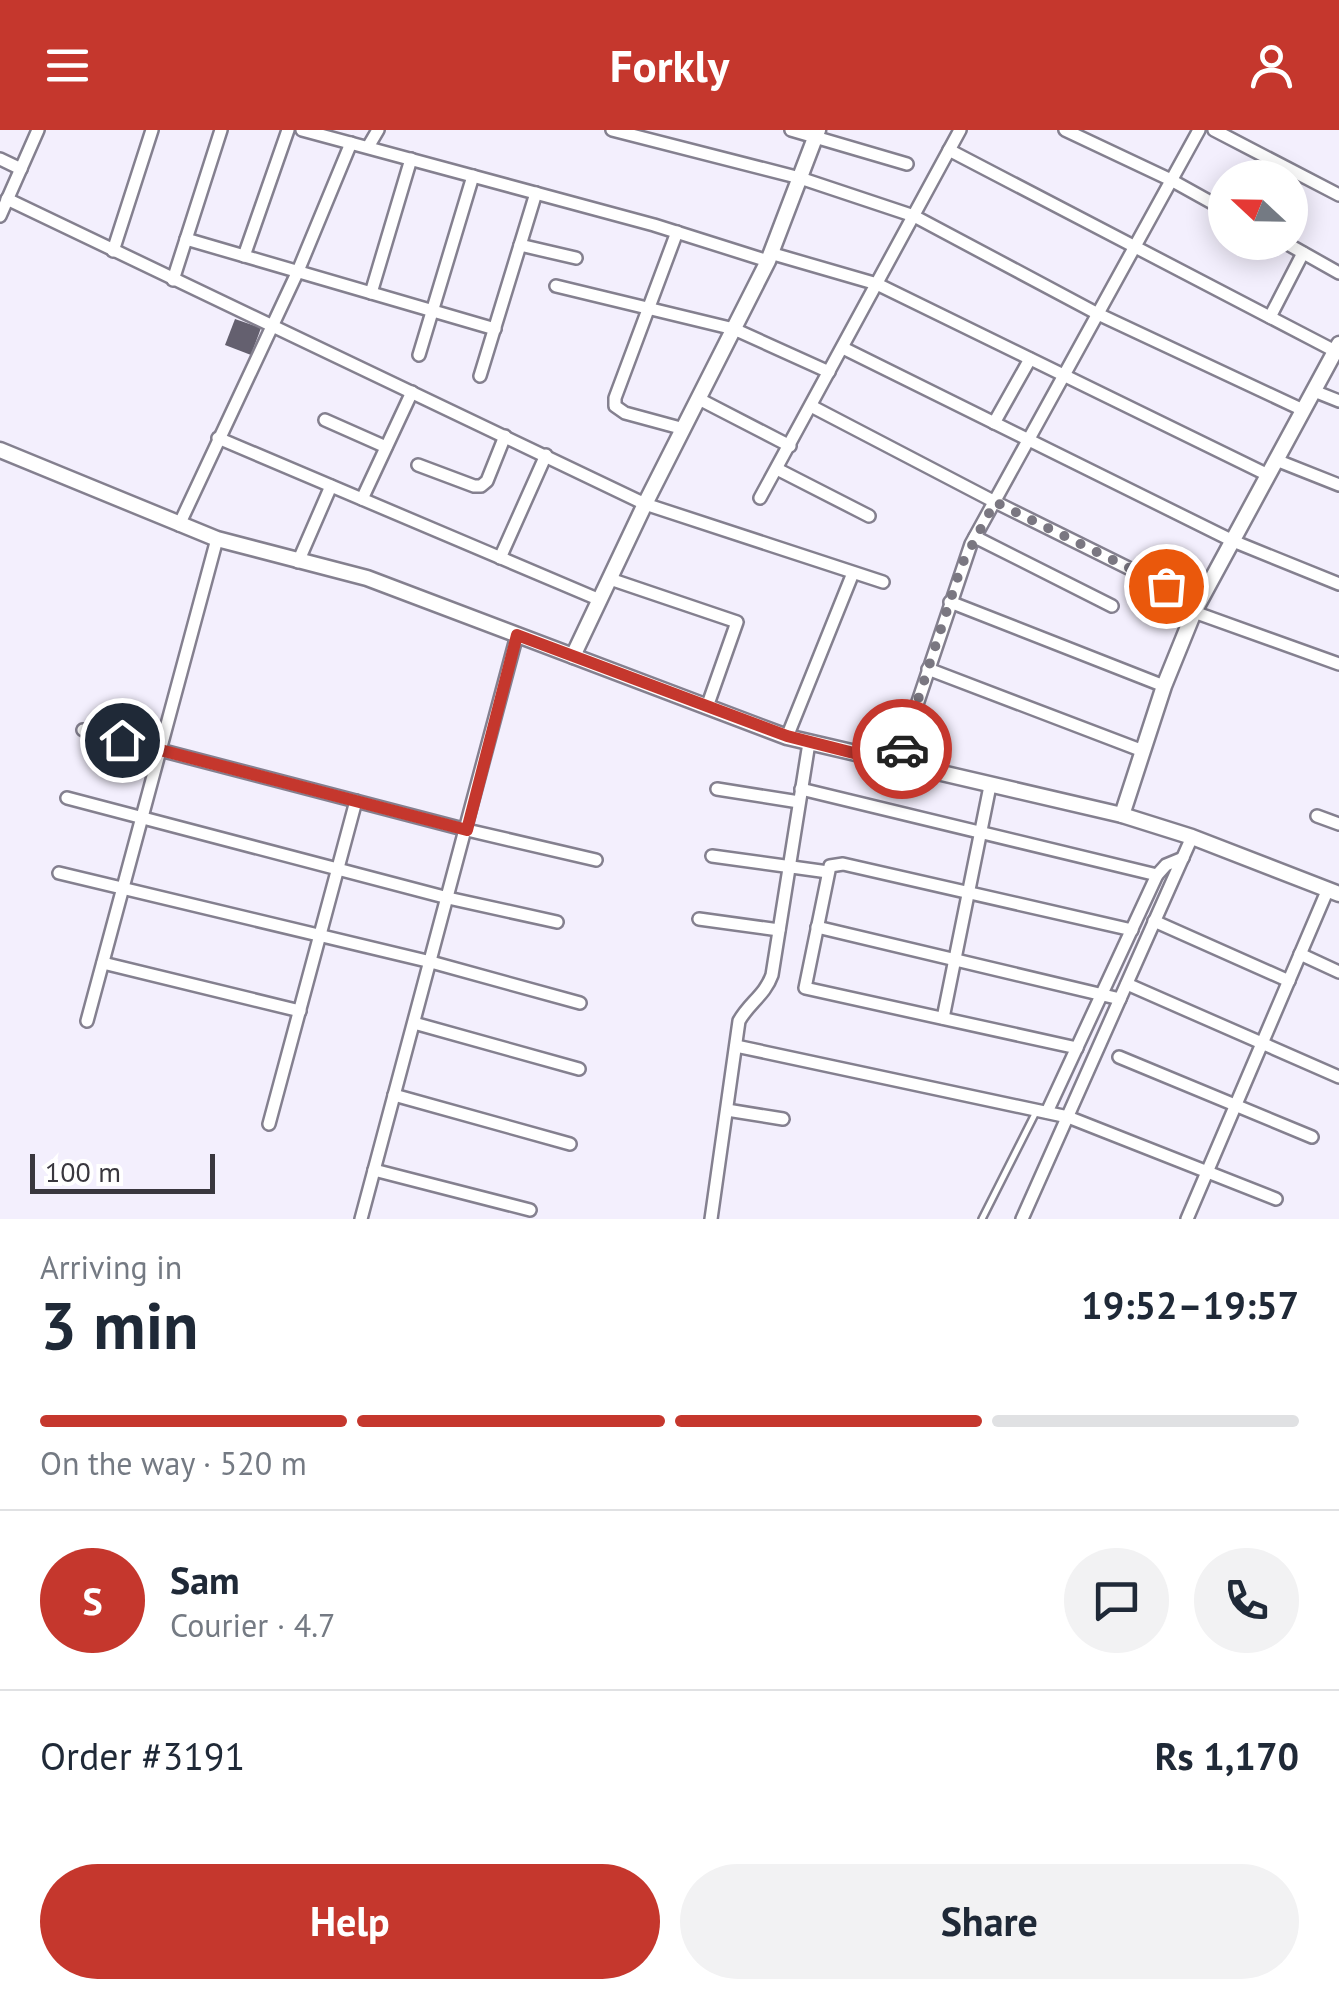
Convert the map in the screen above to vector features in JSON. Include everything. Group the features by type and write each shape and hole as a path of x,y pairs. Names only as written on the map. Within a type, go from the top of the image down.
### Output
{"street":[{"path":"0,216 38,130"},
{"path":"113,250 152,130"},
{"path":"173,280 220,130"},
{"path":"244,256 288,130"},
{"path":"302,130 877,284 1268,475"},
{"path":"368,147 378,130"},
{"path":"612,130 800,178 914,216 1098,314 1303,410"},
{"path":"792,130 817,134 908,164"},
{"path":"760,498 960,130"},
{"path":"1065,130 1208,200"},
{"path":"897,764 975,537 1199,130"},
{"path":"1214,130 1339,195"},
{"path":"573,656 769,257 817,134"},
{"path":"179,525 298,271 351,143"},
{"path":"949,150 1134,248 1337,347 1197,608 1164,686 1122,815"},
{"path":"0,159 21,169"},
{"path":"371,293 412,159"},
{"path":"419,355 473,176"},
{"path":"480,376 536,193"},
{"path":"8,199 645,504 883,582"},
{"path":"677,232 615,406 624,414 684,429"},
{"path":"186,239 494,329"},
{"path":"520,245 576,258"},
{"path":"1308,256 1339,272"},
{"path":"1270,317 1299,260"},
{"path":"556,286 734,329 830,372"},
{"path":"843,348 1233,541 1339,584"},
{"path":"994,424 1030,359"},
{"path":"1314,391 1339,400"},
{"path":"362,499 412,392"},
{"path":"699,399 790,446"},
{"path":"812,406 1197,608 1339,664"},
{"path":"325,420 386,447"},
{"path":"418,465 482,486 505,436"},
{"path":"218,438 600,600"},
{"path":"0,450 217,539 367,578 787,736 1122,815 1334,891 1300,954 1187,1219"},
{"path":"500,558 546,456"},
{"path":"1276,460 1339,485"},
{"path":"778,469 869,516"},
{"path":"298,562 331,486"},
{"path":"975,537 1112,606"},
{"path":"87,1021 217,539"},
{"path":"787,736 852,573"},
{"path":"610,578 738,622 707,707"},
{"path":"950,602 1164,686"},
{"path":"361,1219 517,635"},
{"path":"928,670 1142,752"},
{"path":"83,730 596,860"},
{"path":"711,1219 739,1021 767,988 809,743"},
{"path":"944,1018 990,786"},
{"path":"717,789 801,796 982,832 1156,875"},
{"path":"67,798 448,898 557,922"},
{"path":"269,1124 356,801"},
{"path":"1317,816 1339,824"},
{"path":"1022,1219 1192,837"},
{"path":"712,856 828,872"},
{"path":"1042,1111 1077,1048 1156,875 1166,865 1183,858"},
{"path":"1077,1048 805,988 828,872 834,864 843,864 1132,930"},
{"path":"59,873 431,962 580,1003"},
{"path":"699,919 779,930"},
{"path":"1154,922 1289,981"},
{"path":"817,927 1120,998"},
{"path":"1300,954 1339,972"},
{"path":"102,963 300,1010"},
{"path":"1127,984 1339,1077"},
{"path":"414,1023 579,1069"},
{"path":"736,1046 1068,1117 1276,1199"},
{"path":"1118,1058 1312,1137"},
{"path":"394,1095 570,1144"},
{"path":"726,1110 783,1120"},
{"path":"374,1170 530,1210"}],"lane":[{"path":"982,1218 1042,1111"}],"building":[{"path":"235,319 261,328 251,355 225,345"}],"way so far":[{"path":"902,749 962,564 995,502 1166,586"}],"route":[{"path":"122,740 467,830 517,635 809,743 897,764 902,749"}]}
